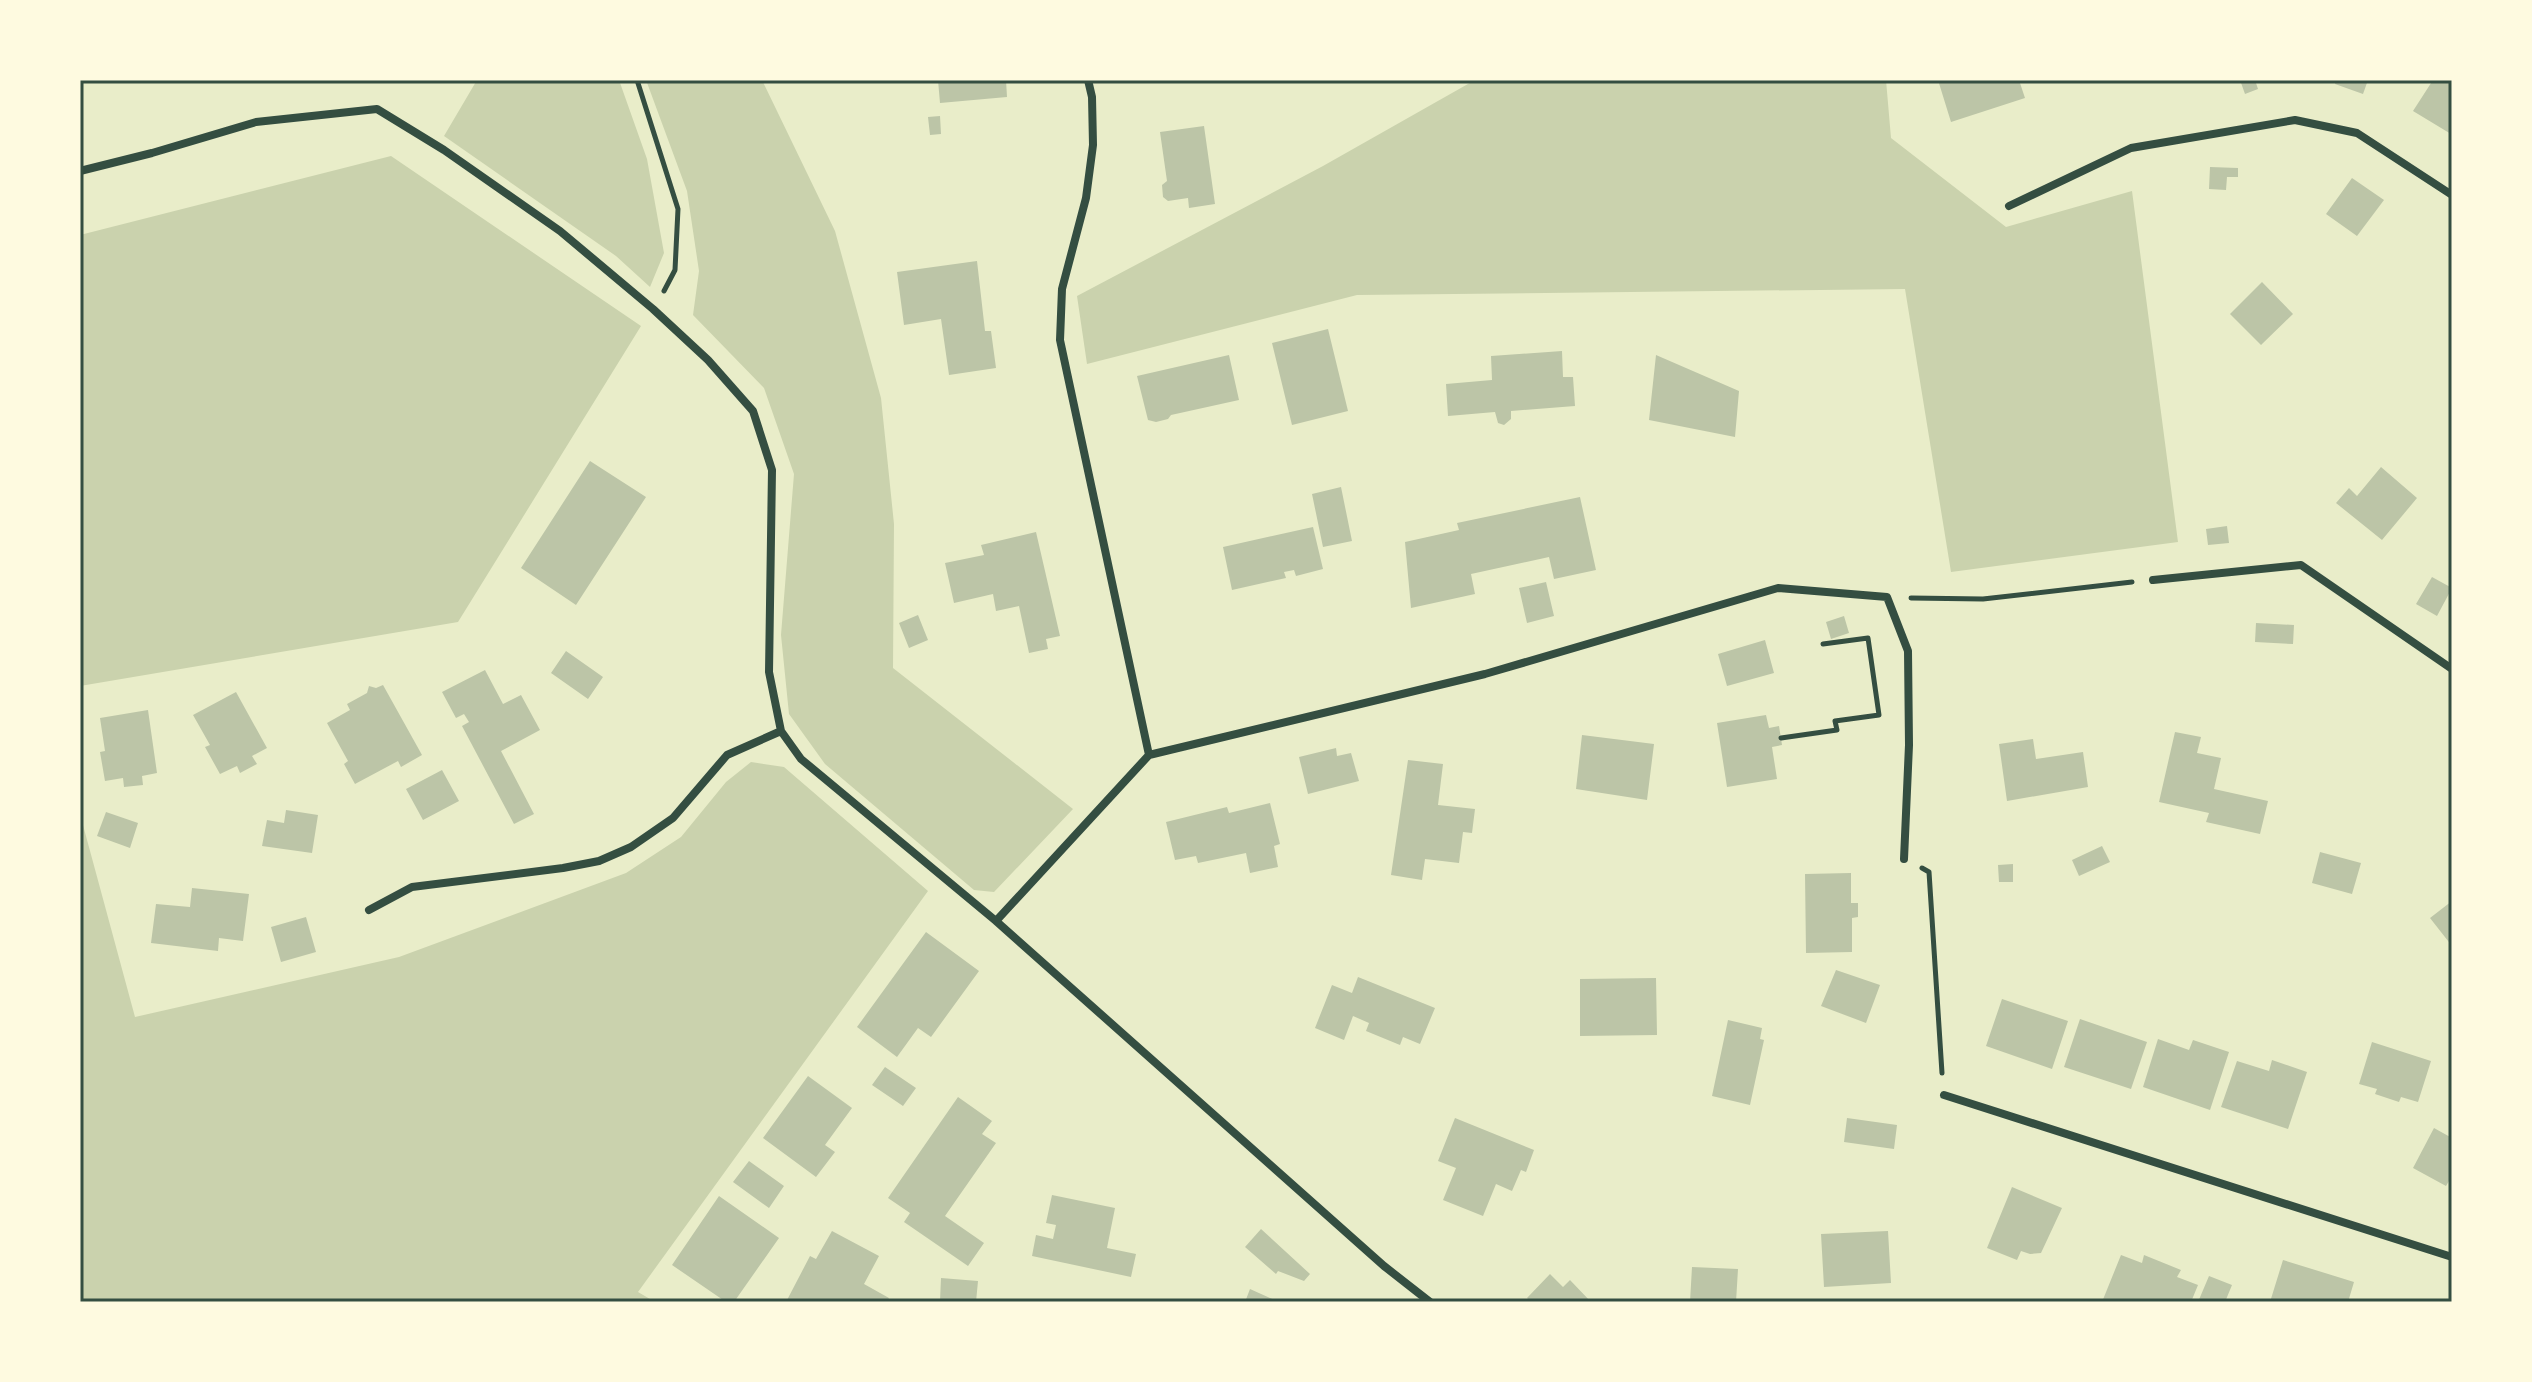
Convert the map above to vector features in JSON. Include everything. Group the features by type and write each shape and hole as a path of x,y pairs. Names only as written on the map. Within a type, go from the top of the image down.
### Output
{"street":[{"path":"1088,80 1092,97 1093,145 1086,198 1062,289 1060,340 1149,755"},
{"path":"80,171 256,122 377,109 444,150 560,231 708,360 753,411 772,470 769,672 781,731 801,759 996,921 1384,1266 1430,1302"},
{"path":"2009,206 2131,148 2295,120 2357,133 2452,195"},
{"path":"2153,580 2301,565 2452,669"},
{"path":"996,921 1149,755 1485,674 1778,588 1887,597 1908,651 1909,745 1904,859"},
{"path":"369,910 412,887 599,861 631,847 673,818 727,755 781,731"},
{"path":"1944,1095 2452,1257"}],"path":[{"path":"637,80 678,209 675,270 653,309"},
{"path":"1887,597 1983,599 2153,580"},
{"path":"1781,738 1837,730 1835,721 1879,715 1868,638 1823,644"},
{"path":"1904,859 1929,872 1944,1095"}],"green space":[{"path":"477,80 619,80 647,159 664,253 650,287 616,256 444,136"},
{"path":"646,80 762,80 835,231 881,398 894,524 893,668 1073,809 994,892 974,890 825,764 789,714 781,635 794,474 764,388 693,315 699,271 687,191"},
{"path":"1475,80 1886,80 1891,138 2006,227 2132,191 2178,542 1951,572 1905,289 1357,295 1087,364 1077,296 1323,166"},
{"path":"391,156 641,326 458,622 80,686 80,235"},
{"path":"751,762 784,767 928,891 638,1292 655,1302 80,1302 80,814 135,1017 399,957 626,873 681,837 726,782"}],"building":[{"path":"938,80 1006,80 1007,97 940,103"},
{"path":"1938,80 2019,80 2025,98 1951,122"},
{"path":"2240,80 2255,80 2258,89 2245,94"},
{"path":"2336,80 2368,80 2363,94 2335,84"},
{"path":"2433,80 2452,80 2451,134 2413,111"},
{"path":"940,116 941,134 930,135 928,117"},
{"path":"1204,126 1215,204 1189,208 1188,198 1168,201 1163,197 1162,185 1167,181 1160,132"},
{"path":"2210,167 2238,168 2238,177 2227,177 2226,190 2209,189"},
{"path":"2352,178 2384,200 2357,236 2326,214"},
{"path":"977,261 985,331 991,331 996,368 949,375 941,319 904,325 897,272"},
{"path":"2262,282 2293,314 2261,345 2230,314"},
{"path":"1328,329 1348,411 1292,425 1272,343"},
{"path":"1562,351 1563,377 1573,377 1575,406 1511,411 1511,419 1504,425 1498,423 1495,412 1448,416 1446,384 1492,380 1491,356"},
{"path":"1229,355 1239,400 1171,415 1156,422 1148,420 1137,376"},
{"path":"1656,355 1739,391 1735,437 1649,420"},
{"path":"590,461 646,497 576,605 521,568"},
{"path":"2381,467 2417,498 2382,540 2336,503 2349,488 2357,496"},
{"path":"1341,487 1352,541 1323,547 1312,494"},
{"path":"1580,497 1596,570 1554,579 1549,557 1471,574 1475,594 1411,608 1405,542 1459,530 1457,523"},
{"path":"2227,526 2229,543 2208,545 2206,529"},
{"path":"1313,527 1323,569 1296,576 1294,570 1284,572 1286,578 1232,590 1223,547"},
{"path":"1036,532 1060,636 1046,639 1048,649 1029,653 1019,606 996,611 993,594 954,603 945,563 984,555 981,545"},
{"path":"2432,577 2452,588 2437,616 2416,604"},
{"path":"1546,582 1554,616 1527,623 1519,588"},
{"path":"918,615 928,640 909,648 899,623"},
{"path":"1844,616 1849,633 1831,639 1826,622"},
{"path":"2256,623 2294,625 2293,644 2255,642"},
{"path":"1765,640 1774,673 1727,686 1718,654"},
{"path":"566,651 603,677 588,699 551,673"},
{"path":"485,670 503,704 521,695 540,730 501,751 534,814 514,824 462,726 469,722 464,714 456,718 442,692"},
{"path":"383,685 422,755 401,767 398,761 355,784 344,764 348,761 327,723 350,710 347,704 367,693 369,686 376,688"},
{"path":"236,692 267,748 252,756 257,764 240,773 237,766 220,774 205,747 210,745 193,715"},
{"path":"148,710 157,773 142,776 143,785 124,787 123,778 105,781 100,752 105,751 100,718"},
{"path":"1766,715 1769,728 1779,726 1782,745 1772,747 1777,779 1727,787 1717,723"},
{"path":"2175,732 2201,737 2197,753 2221,758 2214,789 2268,801 2260,834 2206,822 2209,813 2159,802"},
{"path":"1582,735 1654,744 1647,800 1576,789"},
{"path":"2033,739 2036,759 2083,752 2088,787 2007,801 1999,744"},
{"path":"1336,748 1337,756 1351,753 1359,781 1308,794 1299,757"},
{"path":"1408,760 1443,764 1438,805 1475,809 1472,833 1463,832 1459,863 1425,859 1422,880 1391,875"},
{"path":"442,770 459,801 423,820 406,789"},
{"path":"1270,803 1280,844 1274,846 1278,867 1250,873 1246,853 1198,863 1196,856 1175,860 1166,822 1227,807 1229,813"},
{"path":"286,810 318,815 312,853 262,846 267,820 284,823"},
{"path":"106,812 138,823 130,848 97,836"},
{"path":"2102,846 2110,862 2079,876 2072,860"},
{"path":"2320,852 2361,863 2352,894 2312,883"},
{"path":"2013,864 2013,882 1999,882 1998,865"},
{"path":"1851,873 1851,903 1858,903 1858,917 1852,918 1852,952 1806,953 1805,874"},
{"path":"192,888 249,894 243,941 219,938 218,951 151,943 156,904 190,907"},
{"path":"2452,901 2452,946 2430,918"},
{"path":"306,917 316,952 281,962 271,927"},
{"path":"926,932 979,971 931,1037 918,1028 897,1057 857,1027"},
{"path":"1836,970 1880,985 1866,1023 1821,1006"},
{"path":"1358,977 1435,1008 1420,1044 1403,1037 1400,1045 1366,1031 1369,1023 1353,1016 1344,1040 1315,1028 1332,985 1352,993"},
{"path":"1656,978 1657,1035 1580,1036 1580,979"},
{"path":"2002,999 2068,1021 2052,1069 1986,1046"},
{"path":"2080,1019 2147,1042 2131,1089 2064,1067"},
{"path":"1728,1020 1762,1028 1760,1039 1764,1040 1750,1105 1712,1096"},
{"path":"2158,1039 2189,1050 2193,1040 2229,1052 2210,1110 2143,1087"},
{"path":"2372,1042 2431,1061 2418,1102 2401,1097 2399,1102 2375,1094 2377,1089 2359,1084"},
{"path":"2272,1060 2307,1072 2288,1129 2221,1107 2237,1061 2269,1071"},
{"path":"885,1067 916,1088 903,1106 872,1085"},
{"path":"808,1076 852,1108 825,1145 835,1152 816,1177 763,1138"},
{"path":"958,1097 992,1121 982,1134 996,1143 945,1216 984,1243 968,1266 904,1222 910,1213 888,1198"},
{"path":"1455,1118 1534,1150 1526,1172 1521,1170 1512,1191 1496,1184 1483,1216 1443,1200 1456,1168 1438,1161"},
{"path":"1847,1118 1897,1125 1894,1149 1844,1142"},
{"path":"2434,1128 2452,1138 2452,1176 2446,1186 2413,1168"},
{"path":"749,1161 784,1186 769,1208 733,1182"},
{"path":"2012,1187 2062,1208 2041,1253 2021,1251 2017,1260 1987,1248"},
{"path":"1052,1195 1115,1208 1107,1248 1136,1254 1131,1277 1032,1256 1036,1235 1053,1239 1056,1225 1046,1223"},
{"path":"719,1196 779,1238 734,1302 726,1302 672,1265"},
{"path":"1261,1229 1310,1274 1304,1281 1278,1271 1276,1274 1245,1247"},
{"path":"832,1231 879,1256 864,1284 889,1298 887,1302 786,1302 810,1256 816,1259"},
{"path":"1888,1231 1891,1283 1824,1287 1821,1234"},
{"path":"2121,1255 2142,1263 2144,1255 2181,1270 2177,1277 2198,1285 2191,1302 2102,1302"},
{"path":"2283,1260 2354,1282 2348,1302 2270,1302"},
{"path":"1692,1267 1738,1269 1736,1302 1690,1302"},
{"path":"1550,1274 1563,1287 1570,1280 1591,1302 1531,1302 1527,1298"},
{"path":"2209,1276 2232,1285 2225,1302 2198,1302"},
{"path":"941,1278 978,1281 976,1302 940,1301"},
{"path":"1250,1289 1270,1298 1280,1302 1245,1302"}]}
